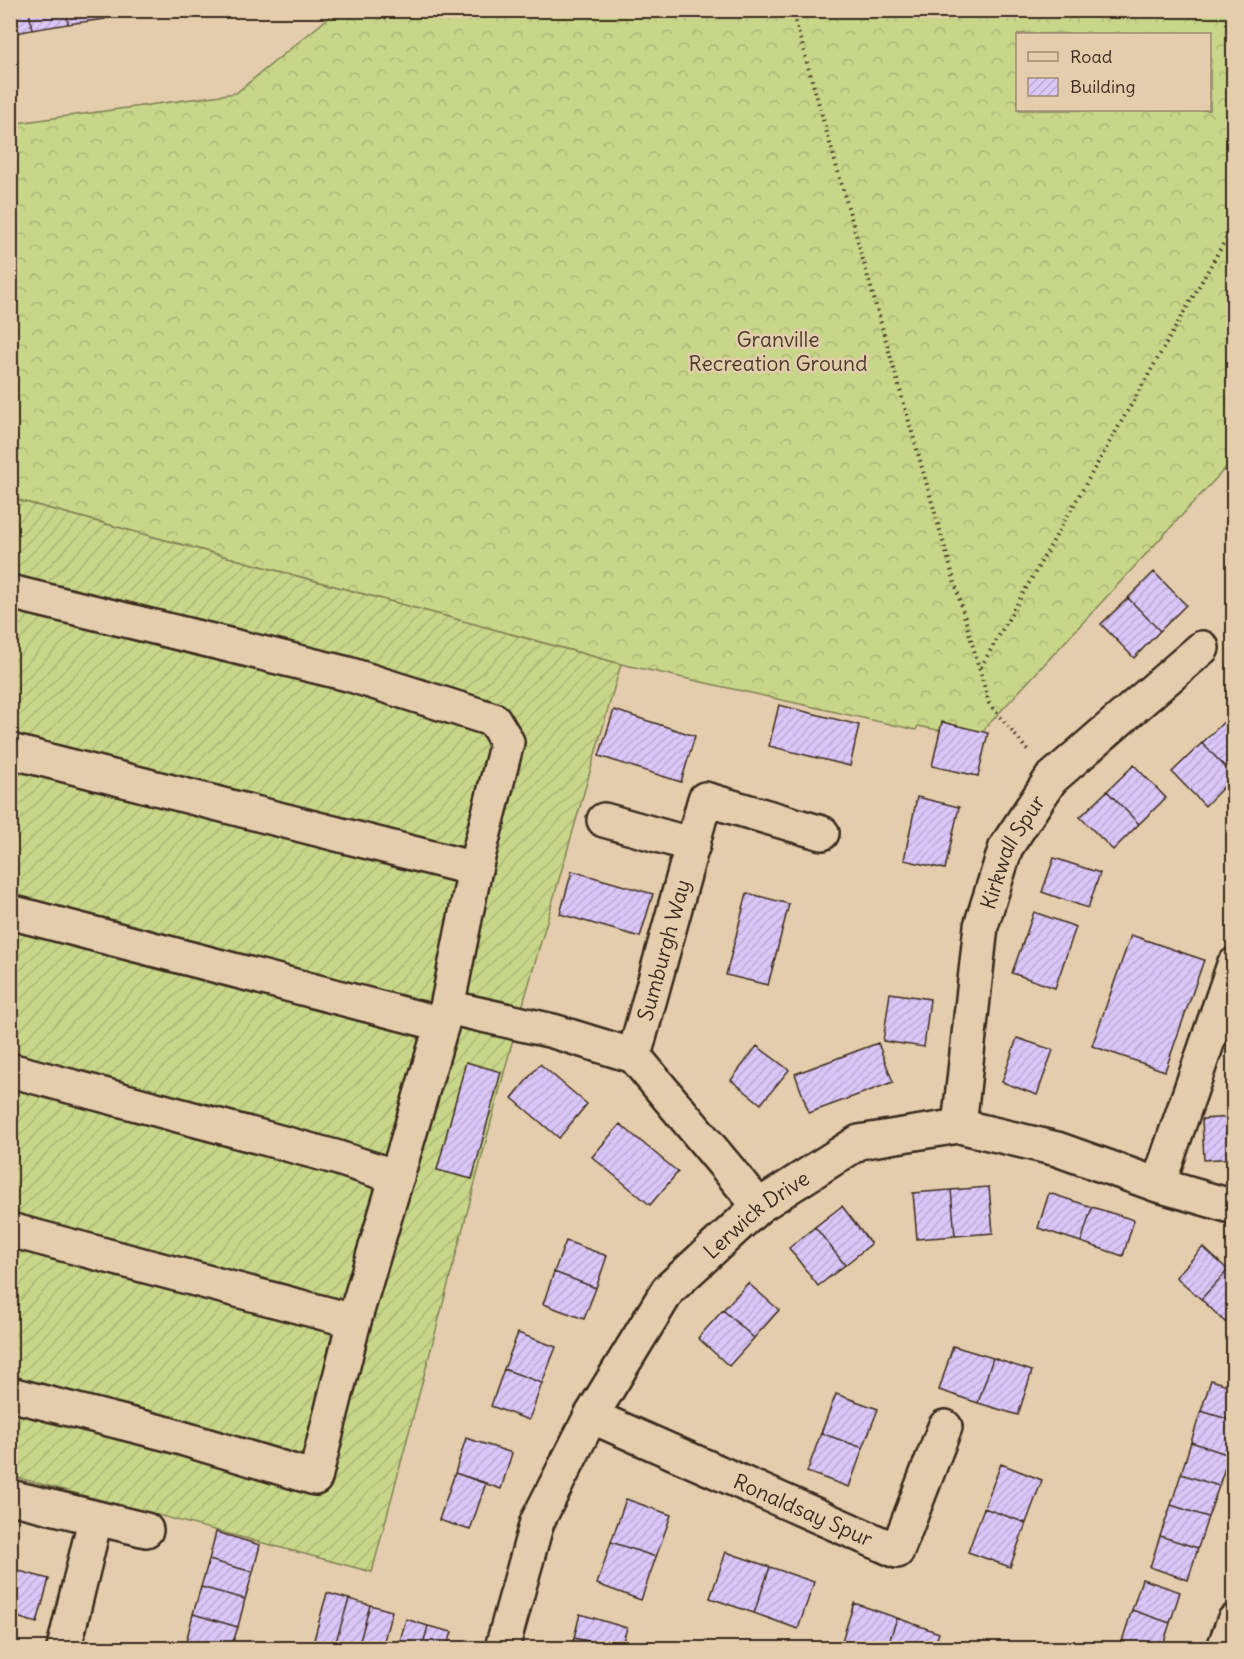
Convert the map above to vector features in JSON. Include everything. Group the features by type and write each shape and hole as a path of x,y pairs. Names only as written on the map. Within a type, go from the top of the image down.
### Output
{"street":[{"path":"10,592 348,674 494,720 507,742 475,869 444,1016 354,1321 315,1478 168,1434 10,1394"},
{"name":"Kirkwall Spur","path":"959,1126 981,926 1006,847 1051,779 1202,648"},
{"path":"10,751 475,869"},
{"name":"Sumburgh Way","path":"634,1056 705,799 822,833"},
{"path":"604,820 693,845"},
{"path":"10,912 444,1016 553,1031 634,1056 759,1206"},
{"path":"1158,1185 1233,965"},
{"path":"10,1070 335,1157 397,1177"},
{"name":"Lerwick Drive","path":"502,1648 537,1522 591,1416 669,1290 759,1206 859,1142 959,1126 1057,1149 1158,1185 1233,1208"},
{"path":"10,1230 354,1321"},
{"name":"Ronaldsay Spur","path":"591,1416 897,1551 945,1427"},
{"path":"10,1497 95,1520 146,1530"},
{"path":"64,1648 95,1520"},
{"path":"1224,1648 1233,1621"}],"path":[{"path":"792,10 981,668 989,703 1051,779"},
{"path":"981,668 1233,225"}],"green space":[{"name":"Granville Recreation Ground","path":"337,11 1233,11 1233,460 976,738 918,726 916,730 621,664 11,498 10,124 236,93"},
{"path":"10,498 621,664 513,1039 372,1572 11,1476"}],"building":[{"path":"10,10 29,10 32,30 10,34"},
{"path":"29,10 66,10 68,24 32,30"},
{"path":"66,10 104,10 105,19 68,24"},
{"path":"1154,572 1186,605 1160,631 1128,598"},
{"path":"1128,598 1160,631 1134,658 1101,624"},
{"path":"779,705 859,725 850,766 769,746"},
{"path":"614,710 695,736 681,782 599,756"},
{"path":"1232,714 1234,716 1234,776 1202,743"},
{"path":"942,722 988,733 978,776 932,766"},
{"path":"1202,743 1234,776 1205,806 1172,772"},
{"path":"1134,765 1166,798 1139,824 1107,791"},
{"path":"1107,791 1139,824 1113,850 1080,817"},
{"path":"917,797 959,807 945,869 904,860"},
{"path":"1054,858 1100,873 1088,908 1042,892"},
{"path":"572,871 653,894 640,937 560,914"},
{"path":"747,893 789,904 768,985 726,975"},
{"path":"1034,912 1076,927 1055,988 1012,973"},
{"path":"1131,935 1204,960 1165,1071 1092,1046"},
{"path":"890,993 930,999 924,1047 883,1041"},
{"path":"1017,1038 1053,1050 1037,1095 1002,1082"},
{"path":"878,1043 893,1082 809,1113 795,1074"},
{"path":"757,1046 789,1070 761,1104 731,1080"},
{"path":"466,1062 501,1072 472,1179 437,1170"},
{"path":"540,1064 587,1104 559,1138 512,1098"},
{"path":"1232,1117 1234,1158 1204,1160 1202,1119"},
{"path":"620,1124 678,1172 650,1205 592,1157"},
{"path":"989,1187 993,1233 955,1236 951,1190"},
{"path":"951,1190 955,1236 917,1239 913,1193"},
{"path":"1049,1193 1092,1207 1081,1242 1038,1228"},
{"path":"842,1206 871,1244 845,1265 815,1227"},
{"path":"1092,1207 1134,1220 1123,1256 1081,1242"},
{"path":"815,1227 845,1265 818,1286 789,1248"},
{"path":"566,1241 607,1256 596,1288 554,1272"},
{"path":"1203,1247 1228,1270 1201,1299 1176,1277"},
{"path":"1228,1270 1234,1275 1234,1312 1225,1322 1201,1299"},
{"path":"554,1272 596,1288 584,1319 543,1304"},
{"path":"748,1283 779,1310 754,1338 723,1310"},
{"path":"723,1310 754,1338 729,1366 698,1338"},
{"path":"1234,1312 1234,1330 1225,1322"},
{"path":"518,1333 556,1347 542,1383 504,1369"},
{"path":"953,1346 993,1358 978,1403 939,1390"},
{"path":"993,1358 1032,1371 1018,1415 978,1403"},
{"path":"504,1369 542,1383 529,1420 491,1406"},
{"path":"1211,1380 1234,1387 1234,1421 1201,1411"},
{"path":"836,1394 878,1409 863,1448 821,1433"},
{"path":"1201,1411 1234,1421 1234,1441 1229,1455 1191,1442"},
{"path":"821,1433 863,1448 849,1487 807,1472"},
{"path":"466,1438 512,1453 501,1489 455,1473"},
{"path":"1191,1442 1229,1455 1219,1486 1181,1474"},
{"path":"1001,1464 1042,1480 1026,1523 984,1508"},
{"path":"455,1473 486,1483 470,1530 439,1520"},
{"path":"1181,1474 1219,1486 1208,1517 1171,1505"},
{"path":"626,1499 671,1515 656,1557 611,1542"},
{"path":"1171,1505 1208,1517 1198,1548 1160,1536"},
{"path":"984,1508 1026,1523 1010,1567 968,1552"},
{"path":"216,1532 260,1545 253,1572 209,1560"},
{"path":"1160,1536 1198,1548 1188,1580 1150,1567"},
{"path":"611,1542 656,1557 641,1600 597,1584"},
{"path":"726,1552 770,1567 754,1613 710,1598"},
{"path":"209,1560 253,1572 245,1599 201,1587"},
{"path":"770,1567 814,1582 798,1629 754,1613"},
{"path":"10,1569 19,1571 10,1601"},
{"path":"19,1571 49,1579 37,1623 10,1615 10,1601"},
{"path":"1142,1579 1180,1592 1170,1623 1132,1610"},
{"path":"201,1587 245,1599 238,1627 193,1614"},
{"path":"327,1593 349,1599 334,1648 313,1643"},
{"path":"349,1599 370,1605 358,1648 334,1648"},
{"path":"854,1603 897,1618 887,1648 840,1647"},
{"path":"370,1605 392,1611 382,1648 358,1648"},
{"path":"1132,1610 1170,1623 1162,1648 1144,1648 1122,1641"},
{"path":"193,1614 238,1627 231,1648 210,1648 186,1642"},
{"path":"580,1614 627,1628 621,1648 574,1638"},
{"path":"897,1618 939,1633 934,1648 887,1648"},
{"path":"406,1619 428,1626 422,1648 398,1648"},
{"path":"428,1626 452,1632 447,1648 422,1648"},
{"path":"574,1638 611,1648 571,1648"},
{"path":"1122,1641 1144,1648 1120,1648"},
{"path":"186,1642 210,1648 184,1648"}]}
